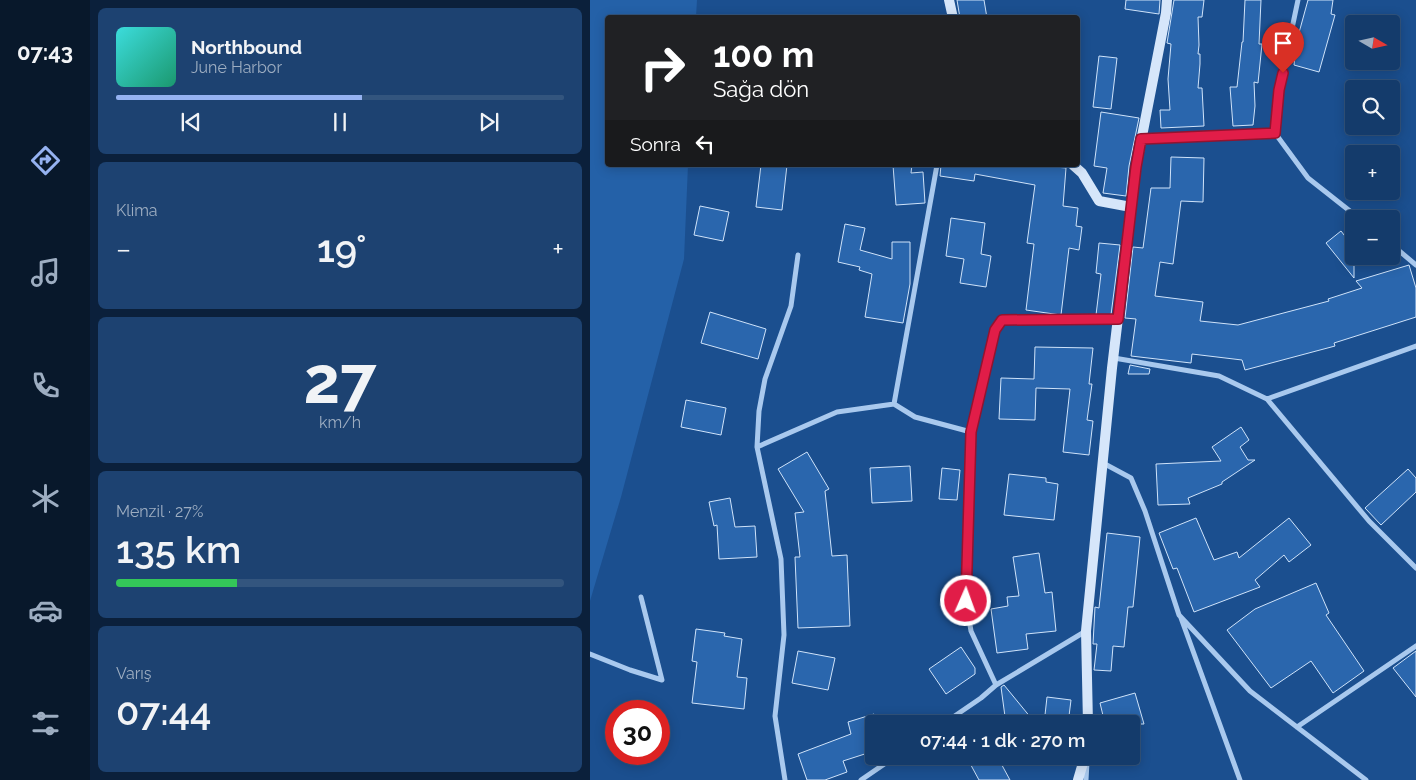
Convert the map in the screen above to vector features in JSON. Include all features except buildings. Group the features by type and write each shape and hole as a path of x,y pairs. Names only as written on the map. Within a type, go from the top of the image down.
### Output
{"street":[{"path":"949,0 953,15"},
{"path":"1088,715 1086,631 1102,463 1131,207 1141,139 1167,0"},
{"path":"1298,0 1279,90 1275,133 1308,178 1349,210"},
{"path":"1141,139 1275,133"},
{"path":"894,404 936,167"},
{"path":"1075,167 1082,173 1099,201 1131,207"},
{"path":"1400,252 1416,265"},
{"path":"785,780 775,716 784,635 781,559 757,447 758,411 765,379 791,306 798,255"},
{"path":"996,685 971,631 966,601 971,432 995,330 1002,320 1118,319"},
{"path":"1267,398 1416,346"},
{"path":"1114,358 1219,376 1267,398 1369,522 1416,568"},
{"path":"757,447 837,412 894,404 915,417 971,432"},
{"path":"1102,463 1130,478 1145,511 1180,615 1240,780"},
{"path":"590,654 662,680 641,597"},
{"path":"1180,615 1250,691 1366,780"},
{"path":"956,715 996,685 1086,631"},
{"path":"1297,727 1416,646"},
{"path":"861,780 883,765"},
{"path":"1078,780 1083,765"},
{"path":"1086,765 1086,780"}],"shaded area":[{"path":"590,0 697,0 696,15 605,15 605,167 688,167 684,259 621,497 590,601"}],"route":[{"path":"966,601 971,432 995,330 1002,320 1118,319 1141,139 1275,133 1279,90 1283,73"}]}
